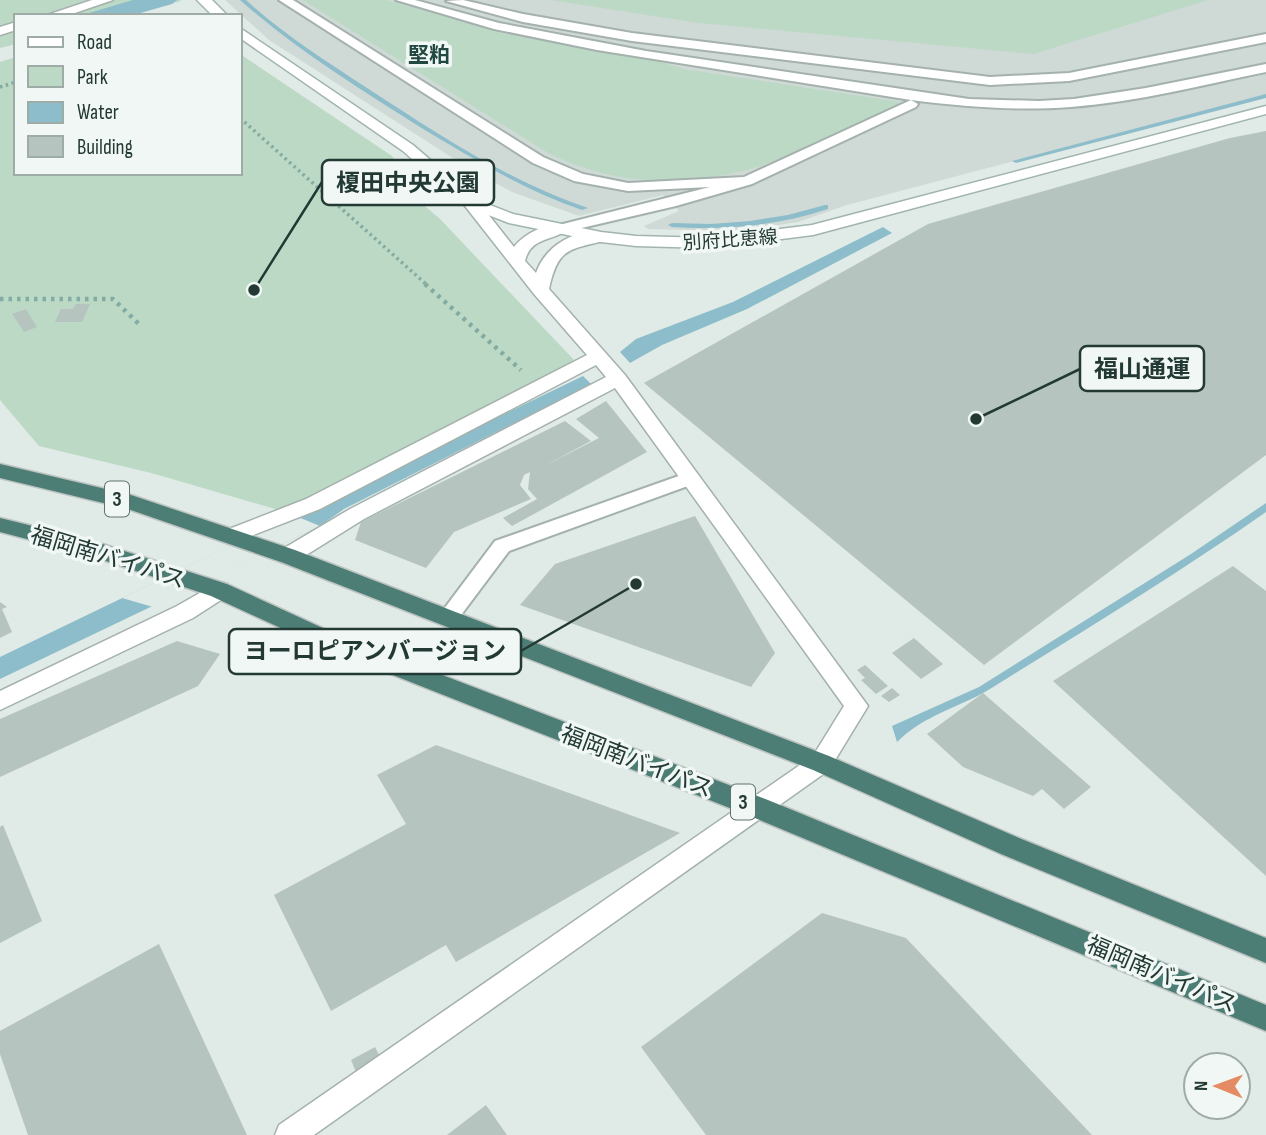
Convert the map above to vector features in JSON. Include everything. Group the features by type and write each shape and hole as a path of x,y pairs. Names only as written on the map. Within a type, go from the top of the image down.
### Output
{"highway":[{"name":"3","path":"0,471 131,502 288,556 821,762 1010,846 1266,951"},
{"name":"福岡南バイパス","path":"0,525 90,548 219,590 330,640 759,808 1266,1018"}],"street":[{"path":"58,14 106,0"},
{"path":"204,0 219,14"},
{"name":"別府比恵線","path":"242,33 408,148 471,203 509,218 560,229 601,237 670,243 745,241 813,230 1266,110"},
{"path":"289,1135 821,762 856,706 618,379 540,290 471,203"},
{"path":"517,261 527,241 560,229"},
{"path":"540,290 548,259 554,250 580,240 601,237"},
{"path":"231,536 313,504 598,357"},
{"path":"288,556 357,514 618,379"},
{"path":"0,701 184,612 219,590"}],"lane":[{"path":"285,0 538,160 579,177 628,187 747,181"},
{"path":"402,0 511,31 622,52 972,103 1073,103 1162,90 1266,68"},
{"path":"448,0 523,18 632,37 990,81 1069,77 1266,38"},
{"path":"495,0 645,28 929,64 1005,69 1105,59 1266,26"},
{"path":"560,229 671,204 747,181 911,104"},
{"path":"448,618 502,546 690,478"}],"path":[{"path":"242,120 540,386"},
{"path":"0,299 113,299 140,325"}],"shaded area":[{"path":"225,0 1266,0 1266,95 847,205 798,222 736,231 648,229 644,226 679,211 663,195 579,216 512,192 462,164 269,40"}],"green space":[{"path":"0,0 181,1 133,14 14,14 14,44 0,48"},
{"path":"303,0 387,0 502,33 655,60 684,69 900,102 876,116 750,169 689,180 615,176 567,162 545,151"},
{"path":"551,0 1208,0 1033,54 699,23"},
{"path":"242,55 392,156 421,203 439,218 576,362 282,511 155,474 39,446 0,400 0,62 14,58 14,175 242,175"}],"water":[{"path":"133,0 177,0 172,4 137,14 86,14"},
{"path":"240,0 246,0 305,46 447,139 530,184 588,208 582,210 540,193 440,139 327,67"},
{"path":"883,227 892,233 747,309 662,345 630,363 620,352 636,339 733,302"},
{"path":"583,376 591,384 344,509 320,526 0,679 0,657"},
{"path":"1266,503 1266,512 1164,580 990,689 918,725 897,742 892,726 979,687 1191,554"}],"pier":[{"path":"293,515 320,526 153,607 122,598"}],"building":[{"path":"1266,131 1266,455 984,665 644,383 928,224 1230,138"},
{"path":"76,304 90,304 82,322 55,322 61,309 73,309"},
{"path":"26,309 37,327 24,332 12,314"},
{"path":"606,401 647,452 512,526 503,518 537,499 528,489 530,472 524,475 520,485 531,499 454,532 426,568 355,540 361,522 565,421 591,441 544,466 599,438 576,419"},
{"path":"695,516 775,653 751,687 520,605 555,564"},
{"path":"1233,566 1266,591 1266,876 1053,681"},
{"path":"0,602 7,607 2,609 12,632 0,638"},
{"path":"914,638 943,664 921,679 892,653"},
{"path":"177,641 220,654 198,686 0,777 0,719"},
{"path":"865,665 888,686 876,694 861,680 865,678 857,670"},
{"path":"892,688 900,695 889,702 881,696"},
{"path":"983,693 1091,787 1064,809 1042,789 1033,796 963,767 927,734"},
{"path":"436,745 680,833 456,962 446,945 331,1011 274,895 406,824 377,775"},
{"path":"3,825 42,921 0,943 0,827"},
{"path":"822,913 906,938 1092,1135 706,1135 641,1047"},
{"path":"159,944 247,1135 28,1135 0,1054 0,1031"},
{"path":"375,1047 381,1059 356,1072 351,1060"},
{"path":"486,1105 507,1135 447,1135"}],"waterway":[{"path":"1016,161 1266,96"},
{"path":"672,225 750,224 788,218 825,207"}],"place":[{"name":"榎田中央公園","path":"254,290"},
{"name":"福山通運","path":"976,419"},
{"name":"ヨーロピアンバージョン","path":"636,584"}],"district":[{"name":"堅粕","path":"429,55"}]}
